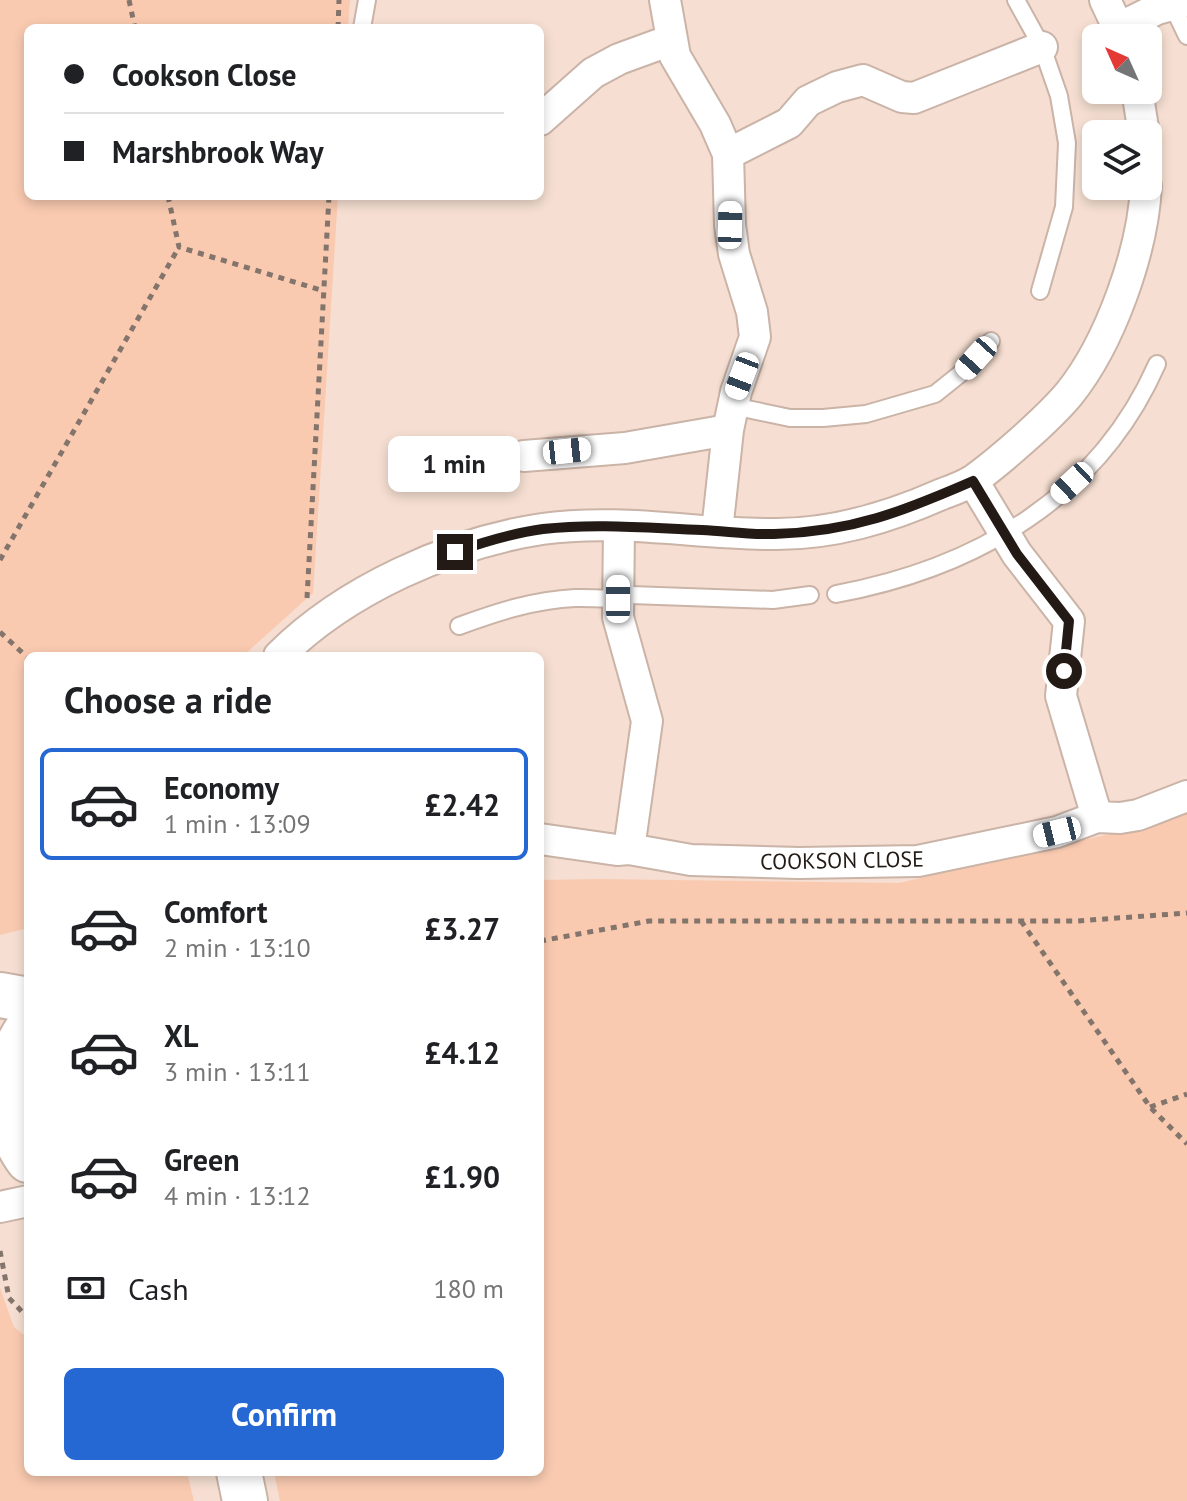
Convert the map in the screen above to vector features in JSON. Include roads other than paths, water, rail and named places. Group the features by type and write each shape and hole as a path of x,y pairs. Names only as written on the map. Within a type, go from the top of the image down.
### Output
{"main road":[{"path":"0,995 24,999"},
{"path":"24,1033 18,1041 3,1093 16,1144 24,1155"},
{"path":"240,1476 245,1501"}],"street":[{"path":"665,0 675,56 715,124 728,154 734,254 752,312 755,337 730,418 717,531"},
{"path":"1105,0 1117,24"},
{"path":"1134,24 1157,9 1179,3"},
{"path":"544,116 593,73 619,59 671,40"},
{"path":"728,154 789,123 808,101 837,87 863,80 902,97 914,98 1042,47"},
{"path":"283,652 304,631 377,584 477,545 543,529 619,526 773,535 869,522 904,511 973,481 1069,394 1096,351 1136,253 1144,200"},
{"path":"524,456 625,448 730,418"},
{"path":"973,481 1005,535 1069,621 1061,696 1097,817"},
{"path":"619,526 618,617 647,721 629,849"},
{"name":"COOKSON CLOSE","path":"544,840 691,860 918,861 1057,832 1097,817 1138,815 1187,796"},
{"path":"0,1207 24,1202"}],"lane":[{"path":"363,24 367,0"},
{"path":"1016,0 1042,47 1059,96 1067,143 1064,207 1040,291"},
{"path":"1179,3 1187,36"},
{"path":"730,418 823,418 866,414 935,394 960,374 991,341"},
{"path":"836,594 885,585 921,574 1005,535 1055,499 1093,462 1128,417 1157,364"},
{"path":"450,478 524,456"},
{"path":"459,626 497,611 577,598 618,599 631,595 773,600 810,595"}]}
